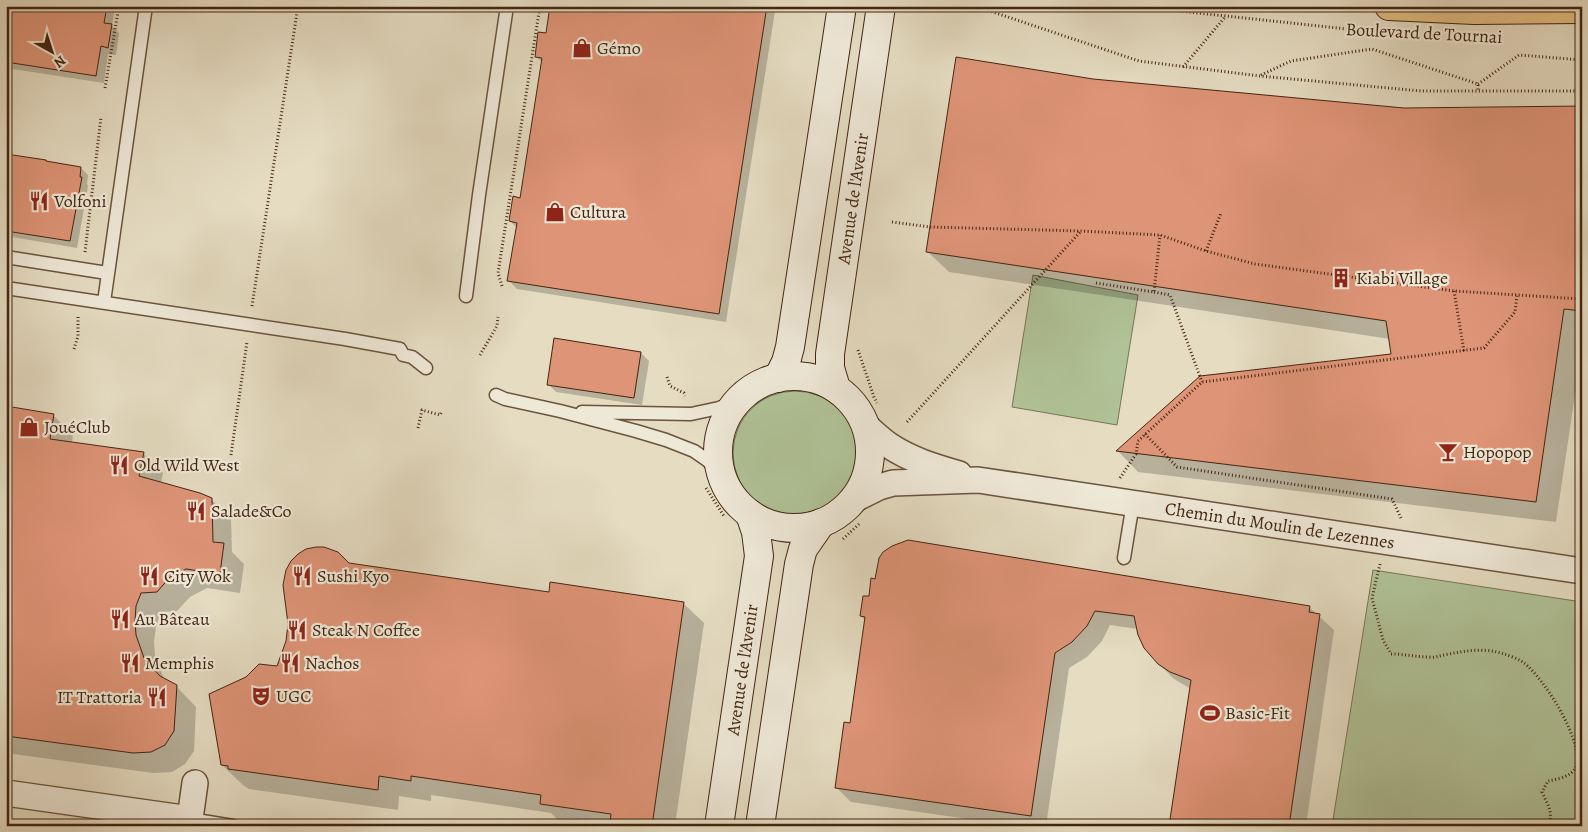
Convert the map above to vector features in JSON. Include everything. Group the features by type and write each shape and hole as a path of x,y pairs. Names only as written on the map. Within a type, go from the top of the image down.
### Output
{"main road":[{"path":"778,378 786,362 790,347 842,6"},
{"name":"Avenue de l'Avenir","path":"836,388 830,368 830,354 882,6"},
{"name":"Boulevard de Tournai","path":"1388,19 1474,10 1582,9"},
{"path":"808,377 836,388 853,404 871,415 869,464 857,511 835,516 807,527 784,528 763,522 750,514 734,499 720,473 718,447 721,430 728,414 738,400 756,386 778,378 808,377"},
{"name":"Avenue de l'Avenir","path":"719,826 759,556 756,532 750,514"},
{"path":"760,826 799,564 804,549 821,523"}],"street":[{"name":"Chemin du Moulin de Lezennes","path":"871,415 884,442 924,463 978,480 1582,571"},
{"name":"Chemin du Moulin de Lezennes","path":"857,511 880,486 893,483 978,480"},
{"path":"6,793 190,822 195,783"}],"lane":[{"path":"104,302 146,6"},
{"path":"466,296 507,6"},
{"path":"6,257 107,273"},
{"path":"6,288 249,324 400,349 403,355 412,357 426,368"},
{"path":"496,395 636,431 686,448 707,460 720,473"},
{"path":"560,411 692,414 719,408 738,400"},
{"path":"1124,558 1134,503"},
{"path":"190,822 233,826"}],"path":[{"path":"105,88 119,6"},
{"path":"231,455 249,324 298,6"},
{"path":"502,286 498,273 540,6"},
{"path":"975,6 1139,62 1260,76 1421,91 1582,90"},
{"name":"Boulevard de Tournai","path":"1148,6 1367,32 1388,19"},
{"path":"1184,67 1226,16"},
{"path":"1260,76 1291,61 1372,49 1478,84"},
{"path":"1478,84 1519,55 1582,60"},
{"path":"1478,84 1478,91"},
{"path":"85,252 101,116"},
{"path":"1206,251 1221,213"},
{"path":"892,222 930,227 1160,235 1206,251 1255,264 1454,290 1582,300"},
{"path":"907,422 1081,231"},
{"path":"1154,292 1160,235"},
{"path":"1096,283 1170,295 1202,382"},
{"path":"1454,290 1464,351"},
{"path":"1120,478 1136,454 1138,441 1202,382 1484,348 1515,312 1518,295"},
{"path":"74,349 78,336 78,312"},
{"path":"480,354 498,326 498,317"},
{"path":"857,344 874,397 871,415"},
{"path":"418,428 422,410 440,415 442,410"},
{"path":"1145,434 1177,467 1392,500 1404,523"},
{"path":"841,541 857,511"},
{"path":"1386,541 1372,598 1384,640 1391,654 1410,654 1430,658 1480,649 1502,653 1524,662 1553,696 1569,729 1576,752 1576,767 1571,774 1548,781 1542,792 1551,809 1552,815 1549,826"}],"green space":[{"path":"1033,275 1138,295 1117,425 1012,407"},
{"path":"795,391 819,396 839,409 852,429 857,453 852,477 839,497 819,510 795,515 771,510 751,497 738,477 733,453 738,429 751,409 771,396"},
{"path":"1373,570 1582,602 1582,826 1332,826"}],"building":[{"path":"6,6 107,6 104,23 112,24 108,48 101,46 96,76 6,62"},
{"path":"550,6 767,6 719,314 507,281 517,223 509,221 513,196 520,198 542,58 535,57 538,32 546,33"},
{"name":"Kiabi Village","path":"956,57 1093,79 1404,108 1582,106 1582,311 1564,309 1536,502 1116,451 1200,376 1391,354 1386,321 926,252"},
{"path":"6,154 81,167 80,177 82,177 70,241 6,231"},
{"path":"554,338 641,352 634,398 547,385"},
{"path":"6,406 54,414 50,439 144,452 139,476 212,498 213,542 224,543 220,574 186,569 170,577 157,592 141,593 136,606 136,635 144,658 160,676 177,685 174,731 165,745 151,752 133,753 6,736"},
{"path":"908,540 1310,606 1309,612 1320,614 1289,826 1169,826 1191,680 1170,672 1158,664 1144,648 1138,635 1134,616 1095,611 1087,626 1072,642 1055,653 1031,816 835,788 844,722 850,723 865,617 860,616 863,596 869,596 871,578 875,579 879,558 883,552 892,546"},
{"path":"324,547 338,552 349,563 549,592 550,582 684,602 652,826 629,826 610,823 611,814 540,804 541,795 411,776 411,781 379,776 378,790 228,769 228,766 221,765 209,694 246,677 259,664 277,666 286,641 288,624 283,585 286,570 298,554 306,549"}],"place":[{"name":"Gémo","path":"582,48"},
{"name":"Volfoni","path":"39,201"},
{"name":"Cultura","path":"555,212"},
{"name":"Kiabi Village","path":"1341,278"},
{"name":"JouéClub","path":"29,427"},
{"name":"Hopopop","path":"1448,452"},
{"name":"Old Wild West","path":"119,465"},
{"name":"Salade&Co","path":"196,511"},
{"name":"City Wok","path":"149,576"},
{"name":"Sushi Kyo","path":"302,576"},
{"name":"Au Bâteau","path":"120,619"},
{"name":"Steak N Coffee","path":"297,630"},
{"name":"Memphis","path":"130,663"},
{"name":"Nachos","path":"290,663"},
{"name":"UGC","path":"261,696"},
{"name":"IT Trattoria","path":"157,697"},
{"name":"Basic-Fit","path":"1210,713"}]}
